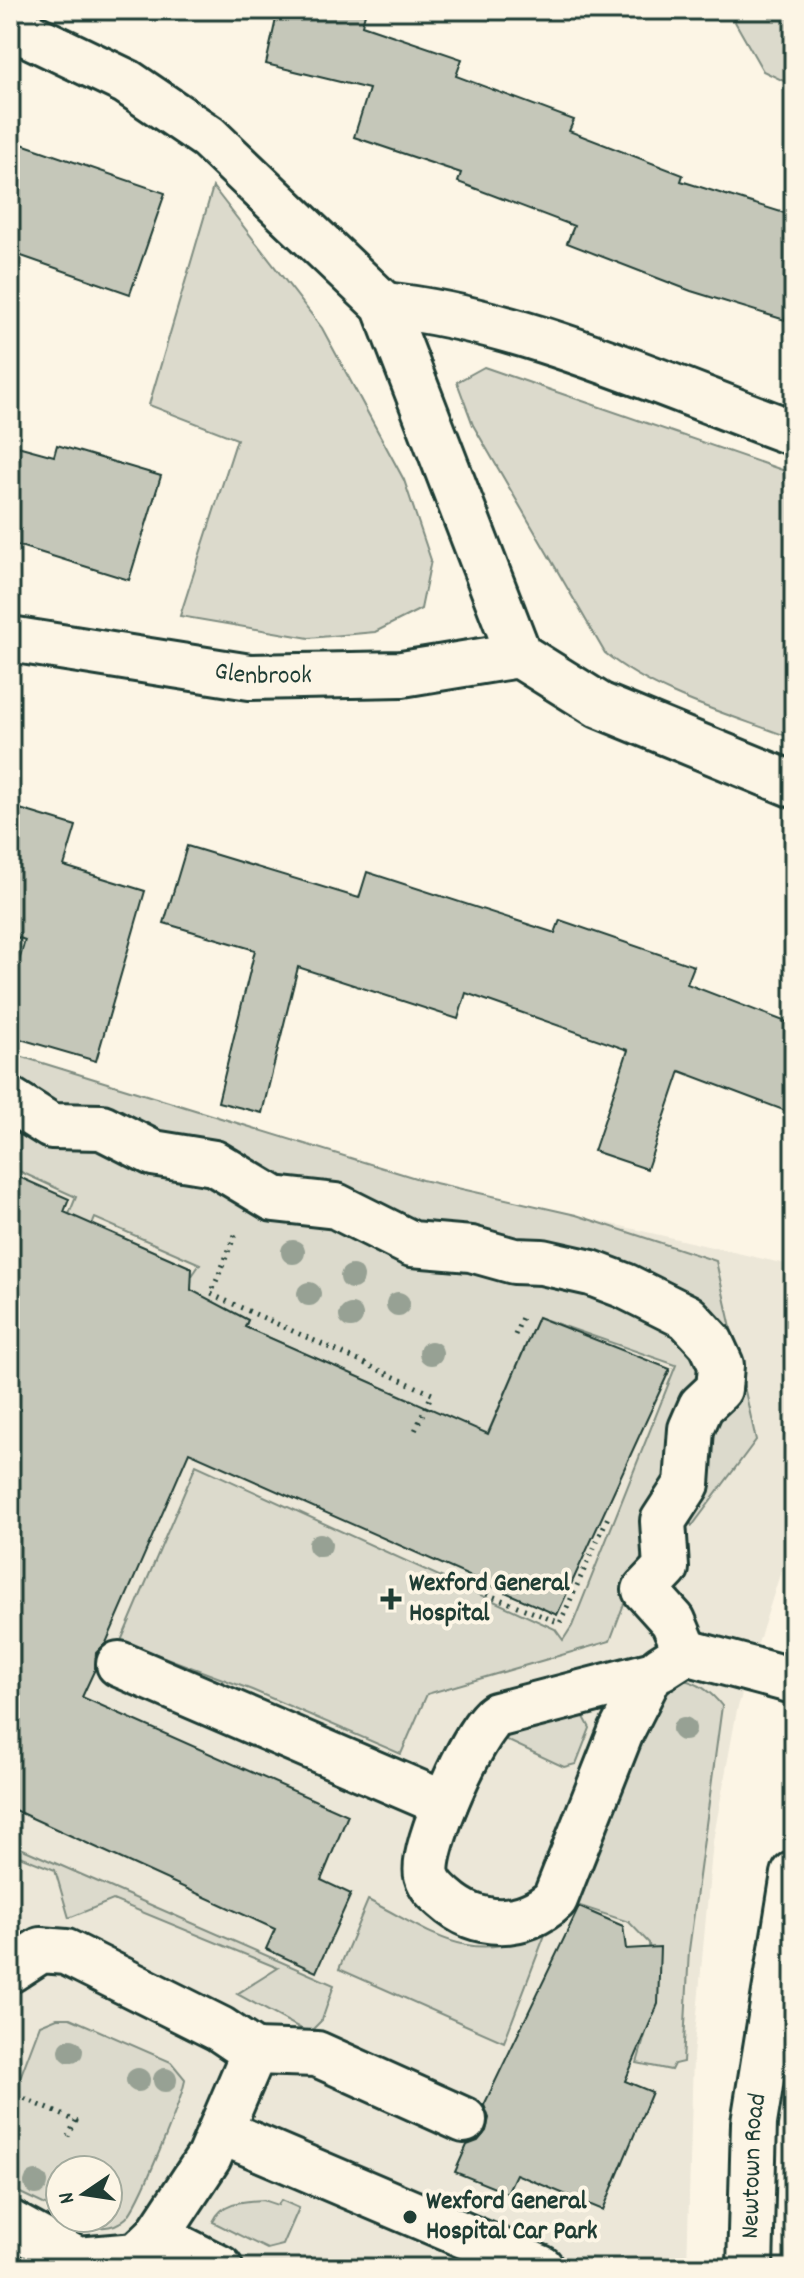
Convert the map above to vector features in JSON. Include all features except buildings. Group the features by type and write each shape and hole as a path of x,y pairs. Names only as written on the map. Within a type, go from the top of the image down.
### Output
{"street":[{"path":"10,26 127,82 208,137 384,305 519,655 599,705 794,785"},
{"path":"384,305 441,311 503,327 794,433"},
{"name":"Glenbrook","path":"10,639 250,677 402,674 519,655"},
{"path":"10,1100 51,1126 102,1127 153,1153 214,1163 274,1199 336,1206 412,1244 471,1249 591,1273 658,1300 687,1317 711,1343 721,1365 719,1389 701,1406 691,1429 687,1484 663,1521 666,1568 645,1590 673,1621 686,1652"},
{"path":"650,1675 621,1732 555,1899 541,1912 504,1922 485,1921 460,1913 432,1887 425,1872 445,1804 483,1727 496,1715 650,1675 686,1652 794,1681"},
{"path":"119,1664 445,1804"},
{"name":"Newtown Road","path":"750,2268 754,2123 794,1874"},
{"path":"10,1970 41,1950 66,1952 220,2029 254,2052 317,2054 464,2120"},
{"path":"10,2223 78,2260 137,2255 157,2236 222,2132 254,2052"},
{"path":"222,2132 541,2268"},
{"path":"157,2236 220,2268"}],"path":[{"path":"235,1234 211,1294 432,1394 413,1435"},
{"path":"479,1591 560,1623"},
{"path":"10,2092 76,2121 68,2136"}],"shaded area":[{"path":"723,10 794,10 794,86 763,71 730,13"},
{"path":"213,187 322,328 404,480 431,560 421,609 375,632 309,638 180,616 237,439 149,405"},
{"path":"484,367 794,474 794,739 672,693 605,653 473,425 457,382"},
{"name":"Wexford General Hospital","path":"10,1053 422,1180 794,1266 794,1530 737,1710 713,1841 693,2057 687,2268 10,2268"},
{"path":"10,1053 422,1180 576,1215 716,1261 756,1440 692,1526 673,1485 652,1529 610,1641 427,1694 401,1754 252,1690 121,1641 196,1465 555,1629 563,1640 572,1626 676,1365 538,1317 475,1463 414,1401 261,1334 212,1403 248,1320 181,1292 200,1264 95,1218 79,1256 56,1246 76,1197 10,1167"},
{"path":"683,1680 705,1689 722,1706 689,1950 683,2062 674,2064 671,2070 637,2063 653,2008 649,1943 629,1922 571,1903 658,1694 668,1683"},
{"path":"583,1715 590,1728 576,1764 564,1767 502,1738 503,1735"},
{"path":"16,1846 334,1985 322,2020 309,2033 237,1994 278,1968 113,1900 69,1918 55,1870 14,1854"},
{"path":"368,1900 434,1934 473,1946 519,1942 546,1932 504,2042 339,1969"},
{"path":"57,2018 70,2018 171,2062 185,2079 150,2174 124,2220 124,2154 44,2154 44,2204 10,2188 10,2104 40,2025"},
{"path":"263,2200 278,2205 281,2200 299,2208 283,2245 267,2249 213,2222 228,2206"}],"place":[{"name":"Wexford General Hospital","path":"391,1599"},
{"name":"Wexford General Hospital Car Park","path":"410,2217"}]}
